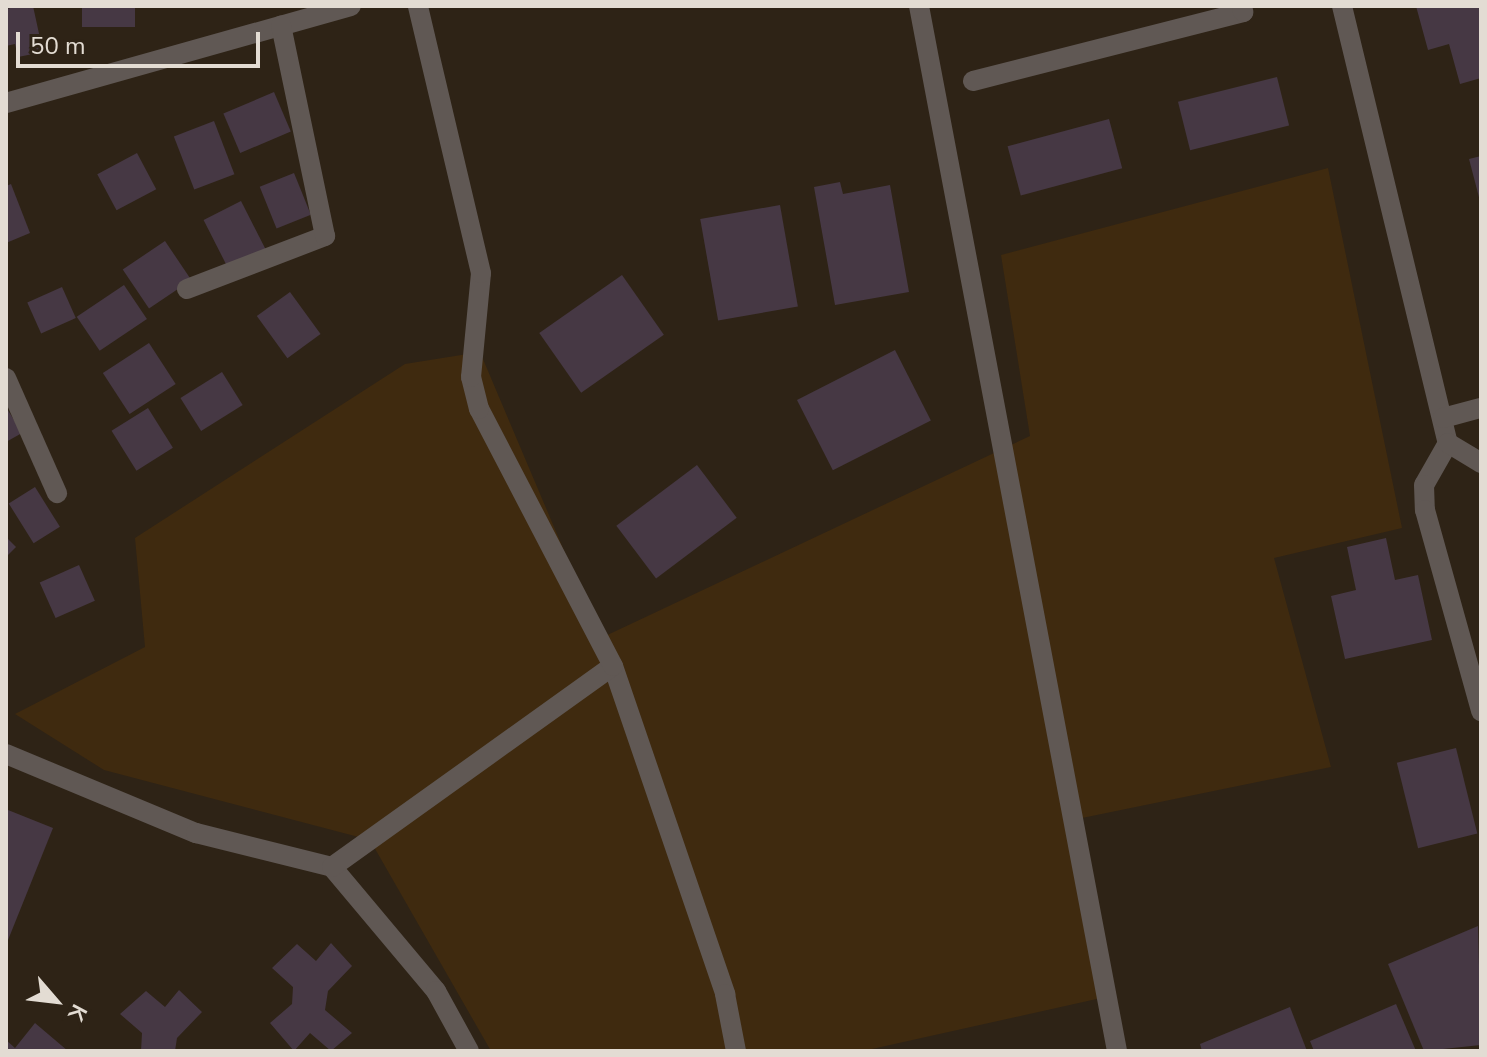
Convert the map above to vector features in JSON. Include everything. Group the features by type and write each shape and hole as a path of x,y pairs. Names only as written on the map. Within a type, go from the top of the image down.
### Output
{"street":[{"path":"6,103 351,6"},
{"path":"418,6 481,273 471,377 479,409 613,666 725,994 736,1051"},
{"path":"919,6 1117,1051"},
{"path":"973,81 1243,12 1242,6"},
{"path":"1342,6 1448,443 1424,485 1425,510 1481,711"},
{"path":"187,289 325,236 281,26"},
{"path":"6,378 57,493"},
{"path":"1443,418 1481,408"},
{"path":"1448,443 1481,463"},
{"path":"332,867 613,666"},
{"path":"6,754 183,828 332,867 436,991 469,1051"}],"shaded area":[{"path":"1328,168 1402,528 1274,558 1331,767 1082,818 1110,996 863,1051 491,1051 370,840 104,770 15,714 145,647 135,538 405,364 480,352 601,638 1030,436 1001,255"}],"building":[{"path":"33,6 43,52 18,57 15,44 6,46 6,9"},
{"path":"82,6 135,6 135,27 82,27"},
{"path":"1416,6 1481,6 1481,78 1460,84 1449,44 1428,50"},
{"path":"1277,77 1289,126 1190,150 1178,102"},
{"path":"274,92 291,132 240,153 223,113"},
{"path":"1109,119 1122,168 1021,195 1008,146"},
{"path":"214,121 234,174 194,190 174,136"},
{"path":"137,153 156,189 117,210 97,174"},
{"path":"1481,156 1481,201 1480,201 1469,159"},
{"path":"294,173 311,215 277,229 260,187"},
{"path":"840,182 843,194 890,185 909,292 835,305 814,187"},
{"path":"11,184 30,233 6,243 6,186"},
{"path":"241,201 266,250 229,269 204,220"},
{"path":"780,205 798,306 718,321 700,219"},
{"path":"165,241 191,280 149,308 123,270"},
{"path":"622,275 664,335 581,393 539,333"},
{"path":"124,285 147,319 100,351 77,317"},
{"path":"62,287 76,318 41,334 27,302"},
{"path":"290,292 321,334 287,358 257,316"},
{"path":"149,343 176,384 130,414 103,373"},
{"path":"895,350 931,420 833,470 797,400"},
{"path":"222,372 243,405 201,431 180,398"},
{"path":"6,407 22,433 6,442"},
{"path":"148,408 173,448 136,471 112,431"},
{"path":"697,465 737,518 656,578 616,526"},
{"path":"35,487 60,527 34,543 9,503"},
{"path":"6,537 16,547 6,557"},
{"path":"1386,538 1395,580 1418,575 1432,640 1345,659 1331,596 1356,590 1347,547"},
{"path":"79,565 95,601 56,618 40,582"},
{"path":"1456,748 1477,833 1418,848 1397,763"},
{"path":"8,810 53,828 6,945 6,816"},
{"path":"1478,926 1481,1045 1424,1051 1388,964"},
{"path":"331,943 352,966 328,991 325,1010 352,1033 331,1051 310,1033 294,1051 270,1023 292,1004 293,987 272,968 297,944 316,961"},
{"path":"179,990 202,1012 177,1038 175,1051 141,1051 142,1033 120,1014 146,991 165,1007"},
{"path":"1396,1004 1416,1051 1314,1051 1310,1041"},
{"path":"1290,1007 1307,1051 1202,1051 1200,1044"},
{"path":"35,1023 68,1051 6,1051 6,1040 15,1048"}]}
